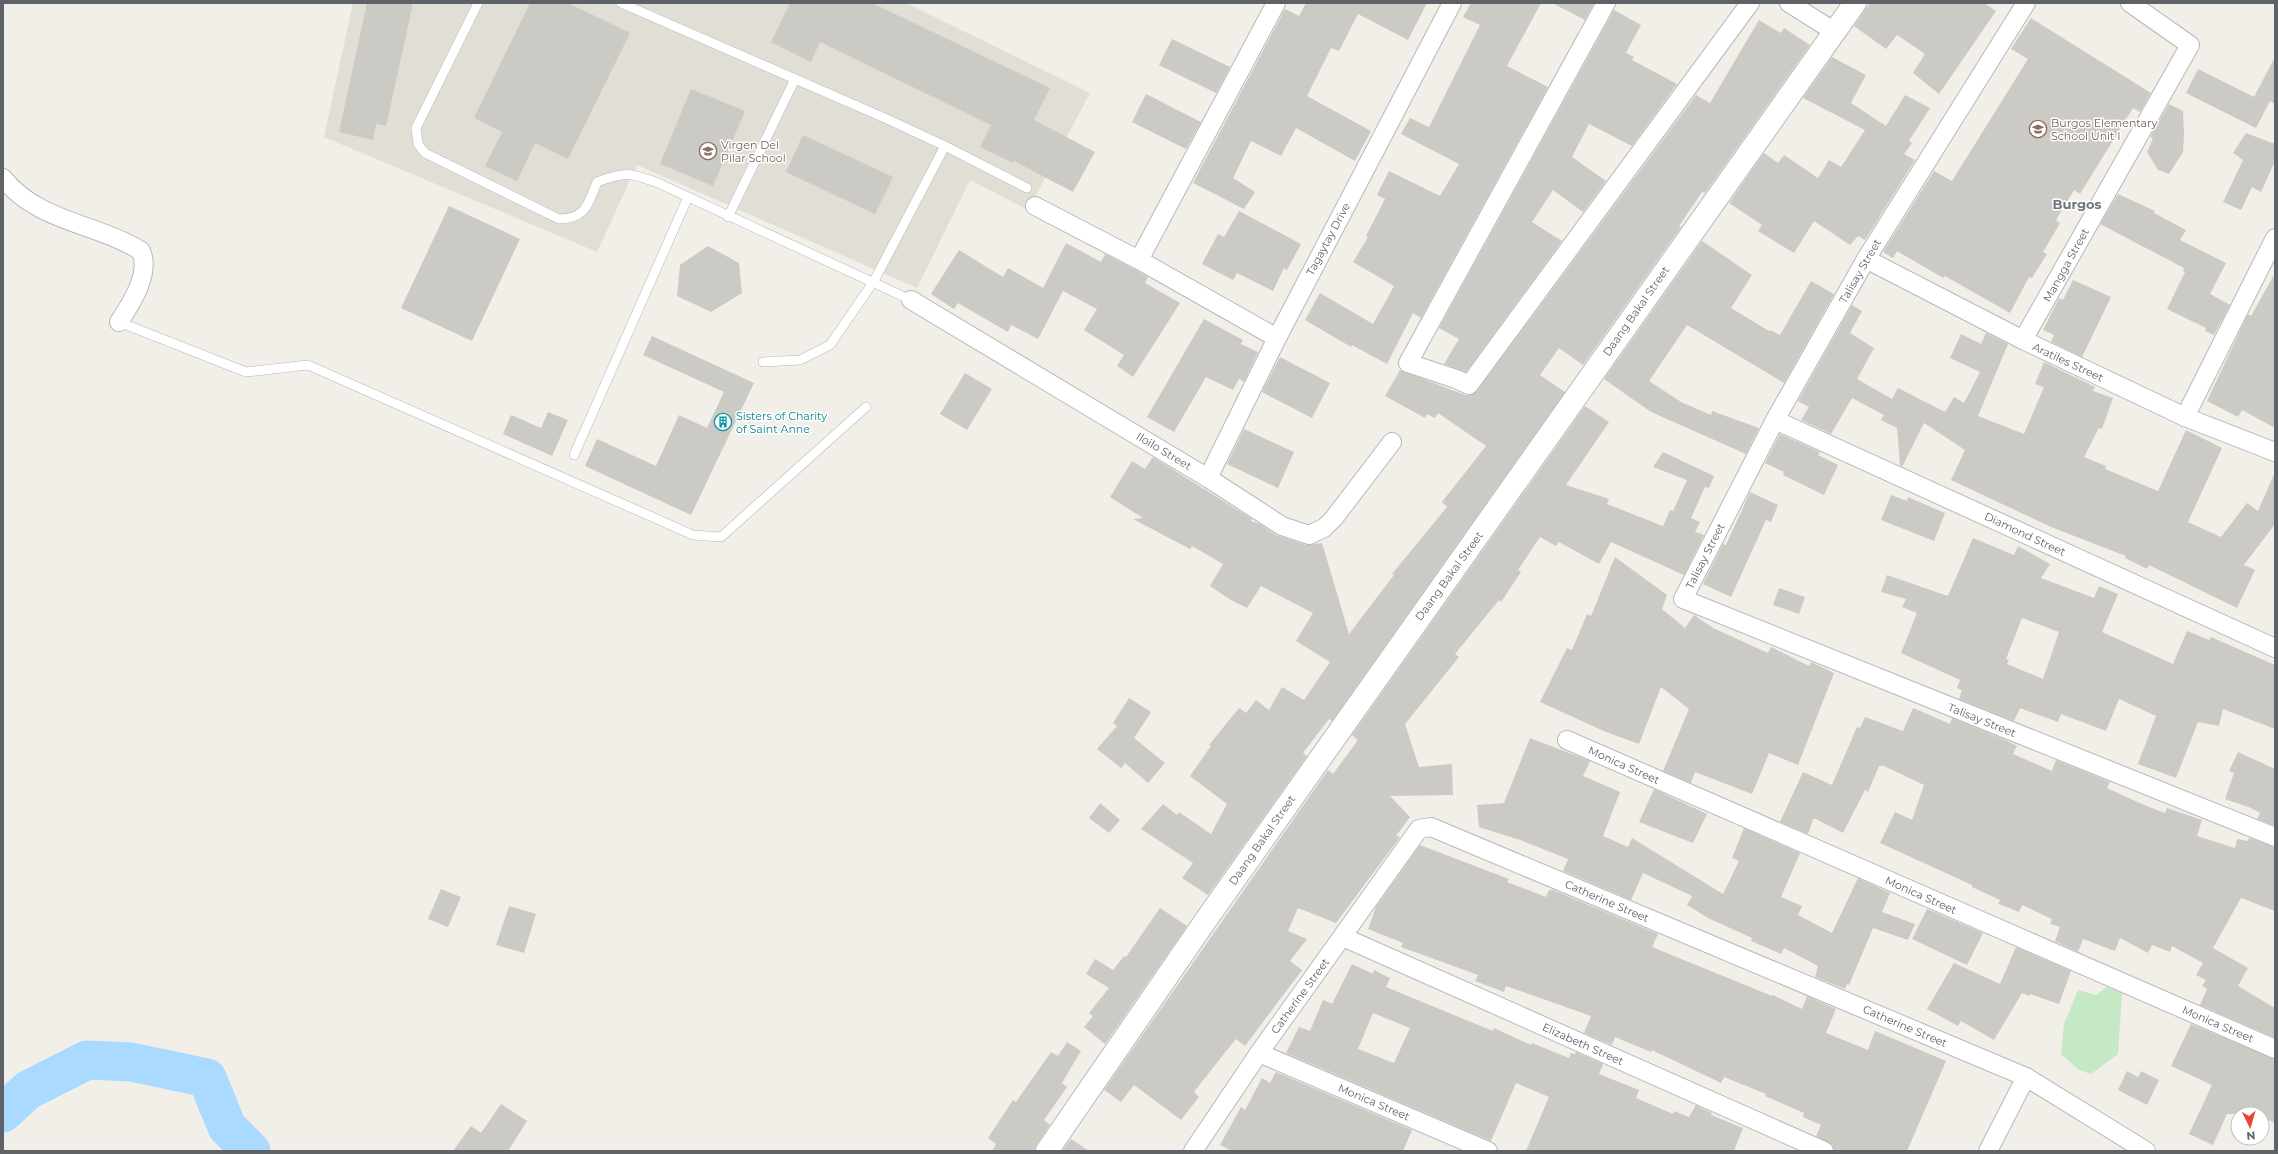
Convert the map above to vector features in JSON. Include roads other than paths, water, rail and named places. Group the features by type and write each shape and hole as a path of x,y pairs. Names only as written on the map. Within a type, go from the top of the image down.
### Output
{"street":[{"path":"1139,260 1276,3"},
{"name":"Tagaytay Drive","path":"1208,478 1277,338 1452,3"},
{"path":"1606,3 1408,363 1456,379 1468,386 1750,3"},
{"path":"1789,3 1835,32"},
{"name":"Daang Bakal Street","path":"1047,1151 1235,878 1856,3"},
{"name":"Talisay Street","path":"2026,3 1866,259 1775,420 1683,600 2275,837"},
{"name":"Mangga Street","path":"2023,340 2190,45 2130,3"},
{"path":"3,178 11,188 49,215 78,223 141,251 144,258 136,295 119,322"},
{"path":"1035,206 1139,260 1277,338"},
{"path":"2185,417 2275,238"},
{"name":"Aratiles Street","path":"1866,259 2023,340 2185,417 2275,452"},
{"name":"Iloilo Street","path":"911,300 1208,478 1282,526 1309,535 1324,528 1334,518 1392,442"},
{"name":"Diamond Street","path":"1775,420 2275,648"},
{"name":"Monica Street","path":"1567,740 2275,1049"},
{"name":"Catherine Street","path":"1193,1151 1260,1053 1420,829 1431,827 2026,1077 2146,1151"},
{"name":"Elizabeth Street","path":"1343,937 1824,1151"},
{"name":"Monica Street","path":"1260,1053 1488,1151"},
{"path":"1988,1151 2026,1077"}],"lane":[{"path":"478,3 416,128 418,144 425,153 559,219 574,218 586,210 597,182 619,174 636,176 688,197 728,217 874,281 911,300"},
{"path":"621,3 945,146 1027,188"},
{"path":"728,217 795,79"},
{"path":"763,362 800,360 830,345 874,281 945,146"},
{"path":"574,455 688,197"},
{"path":"119,322 246,372 308,365 693,534 722,537 866,407"}],"waterway":[{"path":"3,1113 28,1090 87,1060 131,1062 207,1078 227,1127 251,1151"}],"place":[{"name":"Burgos Elementary School Unit I","path":"2038,129"},
{"name":"Virgen Del Pilar School","path":"708,151"},
{"name":"Sisters of Charity of Saint Anne","path":"723,422"}],"district":[{"name":"Burgos","path":"2077,204"}]}
